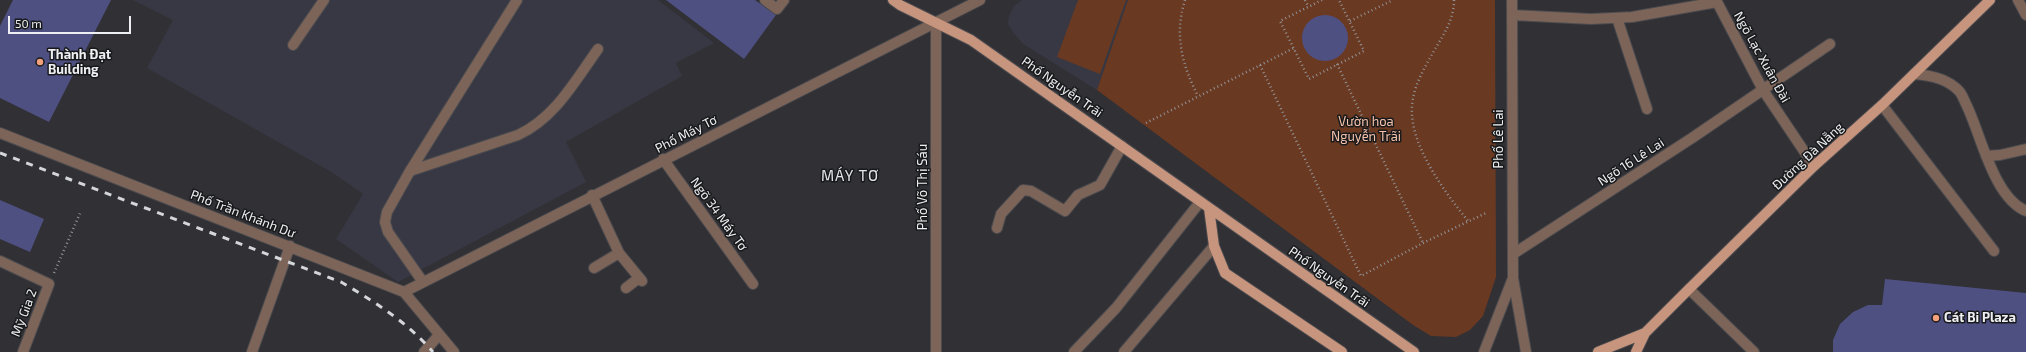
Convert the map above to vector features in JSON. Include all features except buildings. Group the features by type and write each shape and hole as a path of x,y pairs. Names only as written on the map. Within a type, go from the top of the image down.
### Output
{"main road":[{"name":"Phố Nguyễn Trãi","path":"893,0 900,5 972,40 1414,352"},
{"name":"Đường Đà Nẵng","path":"1636,352 1645,333 1689,289 1814,166 1882,105 1990,0"},
{"path":"1210,208 1214,246 1225,273 1342,352"},
{"name":"Đường Đà Nẵng","path":"1598,352 1645,333"}],"street":[{"path":"292,45 324,0"},
{"path":"423,282 388,232 385,222 387,212 410,171 517,0"},
{"path":"765,0 777,9 784,0"},
{"name":"Phố Máy Tơ","path":"404,292 663,159 980,0"},
{"name":"Phố Lê Lai","path":"1512,0 1513,278 1526,352"},
{"path":"2018,0 2026,15"},
{"path":"1512,15 1591,19 1632,17 1717,1"},
{"name":"Ngõ Lạc Xuân Đài","path":"1717,1 1763,90 1814,166"},
{"path":"1617,18 1647,109"},
{"name":"Phố Võ Thị Sáu","path":"936,23 936,352"},
{"name":"Ngõ 16 Lê Lai","path":"1513,254 1763,90 1830,44"},
{"path":"410,171 531,129 554,111 598,49"},
{"path":"1914,74 1931,76 1959,91 1976,125 1993,173 2008,197 2018,207 2026,210"},
{"path":"1882,105 1994,251"},
{"name":"Phố Trần Khánh Dư","path":"0,133 404,292 454,352"},
{"path":"997,228 1001,214 1023,190 1031,191 1064,211 1078,195 1100,185 1122,146"},
{"path":"1986,156 2000,155 2026,148"},
{"name":"Ngõ 34 Máy Tơ","path":"663,159 753,284"},
{"path":"592,195 619,253 640,279 626,288"},
{"path":"1074,352 1116,308 1200,202"},
{"path":"252,352 290,246"},
{"path":"1124,352 1214,246"},
{"path":"594,268 619,253"},
{"path":"0,261 49,284"},
{"name":"Phố Lê Lai","path":"1484,352 1513,278"},
{"name":"Mỹ Gia 2","path":"23,352 49,284"},
{"path":"1689,289 1754,352"},
{"path":"424,352 439,335"}],"path":[{"path":"1185,0 1181,29 1181,51 1186,73 1198,96"},
{"path":"1305,0 1308,6"},
{"path":"1322,0 1280,20 1309,79 1364,51 1339,0"},
{"path":"1350,21 1393,0"},
{"path":"1454,0 1454,10 1445,34 1430,57 1418,82 1412,106 1415,132 1428,164 1444,191 1468,221"},
{"path":"1146,123 1294,48"},
{"path":"1337,64 1423,243"},
{"path":"1260,65 1361,276 1423,243 1486,213"},
{"path":"49,284 81,211"}],"shaded area":[{"path":"133,0 658,0 714,43 676,63 682,76 566,142 586,182 398,282 336,239 363,194 333,173 147,68 173,20"},
{"path":"1022,0 1128,0 1097,90 1023,44 1012,31 1008,24 1009,16 1014,6"}],"green space":[{"path":"1078,0 1126,0 1100,74 1057,57"},
{"name":"Vườn hoa Nguyễn Trãi","path":"1128,0 1495,0 1496,277 1483,316 1470,330 1456,337 1431,336 1413,325 1097,90"}],"railway":[{"path":"0,153 341,282 366,297 401,322 433,352"}],"place":[{"name":"Thành Đạt Building","path":"40,62"},
{"name":"Cát Bi Plaza","path":"1936,318"}],"district":[{"name":"MÁY TƠ","path":"850,176"}]}
